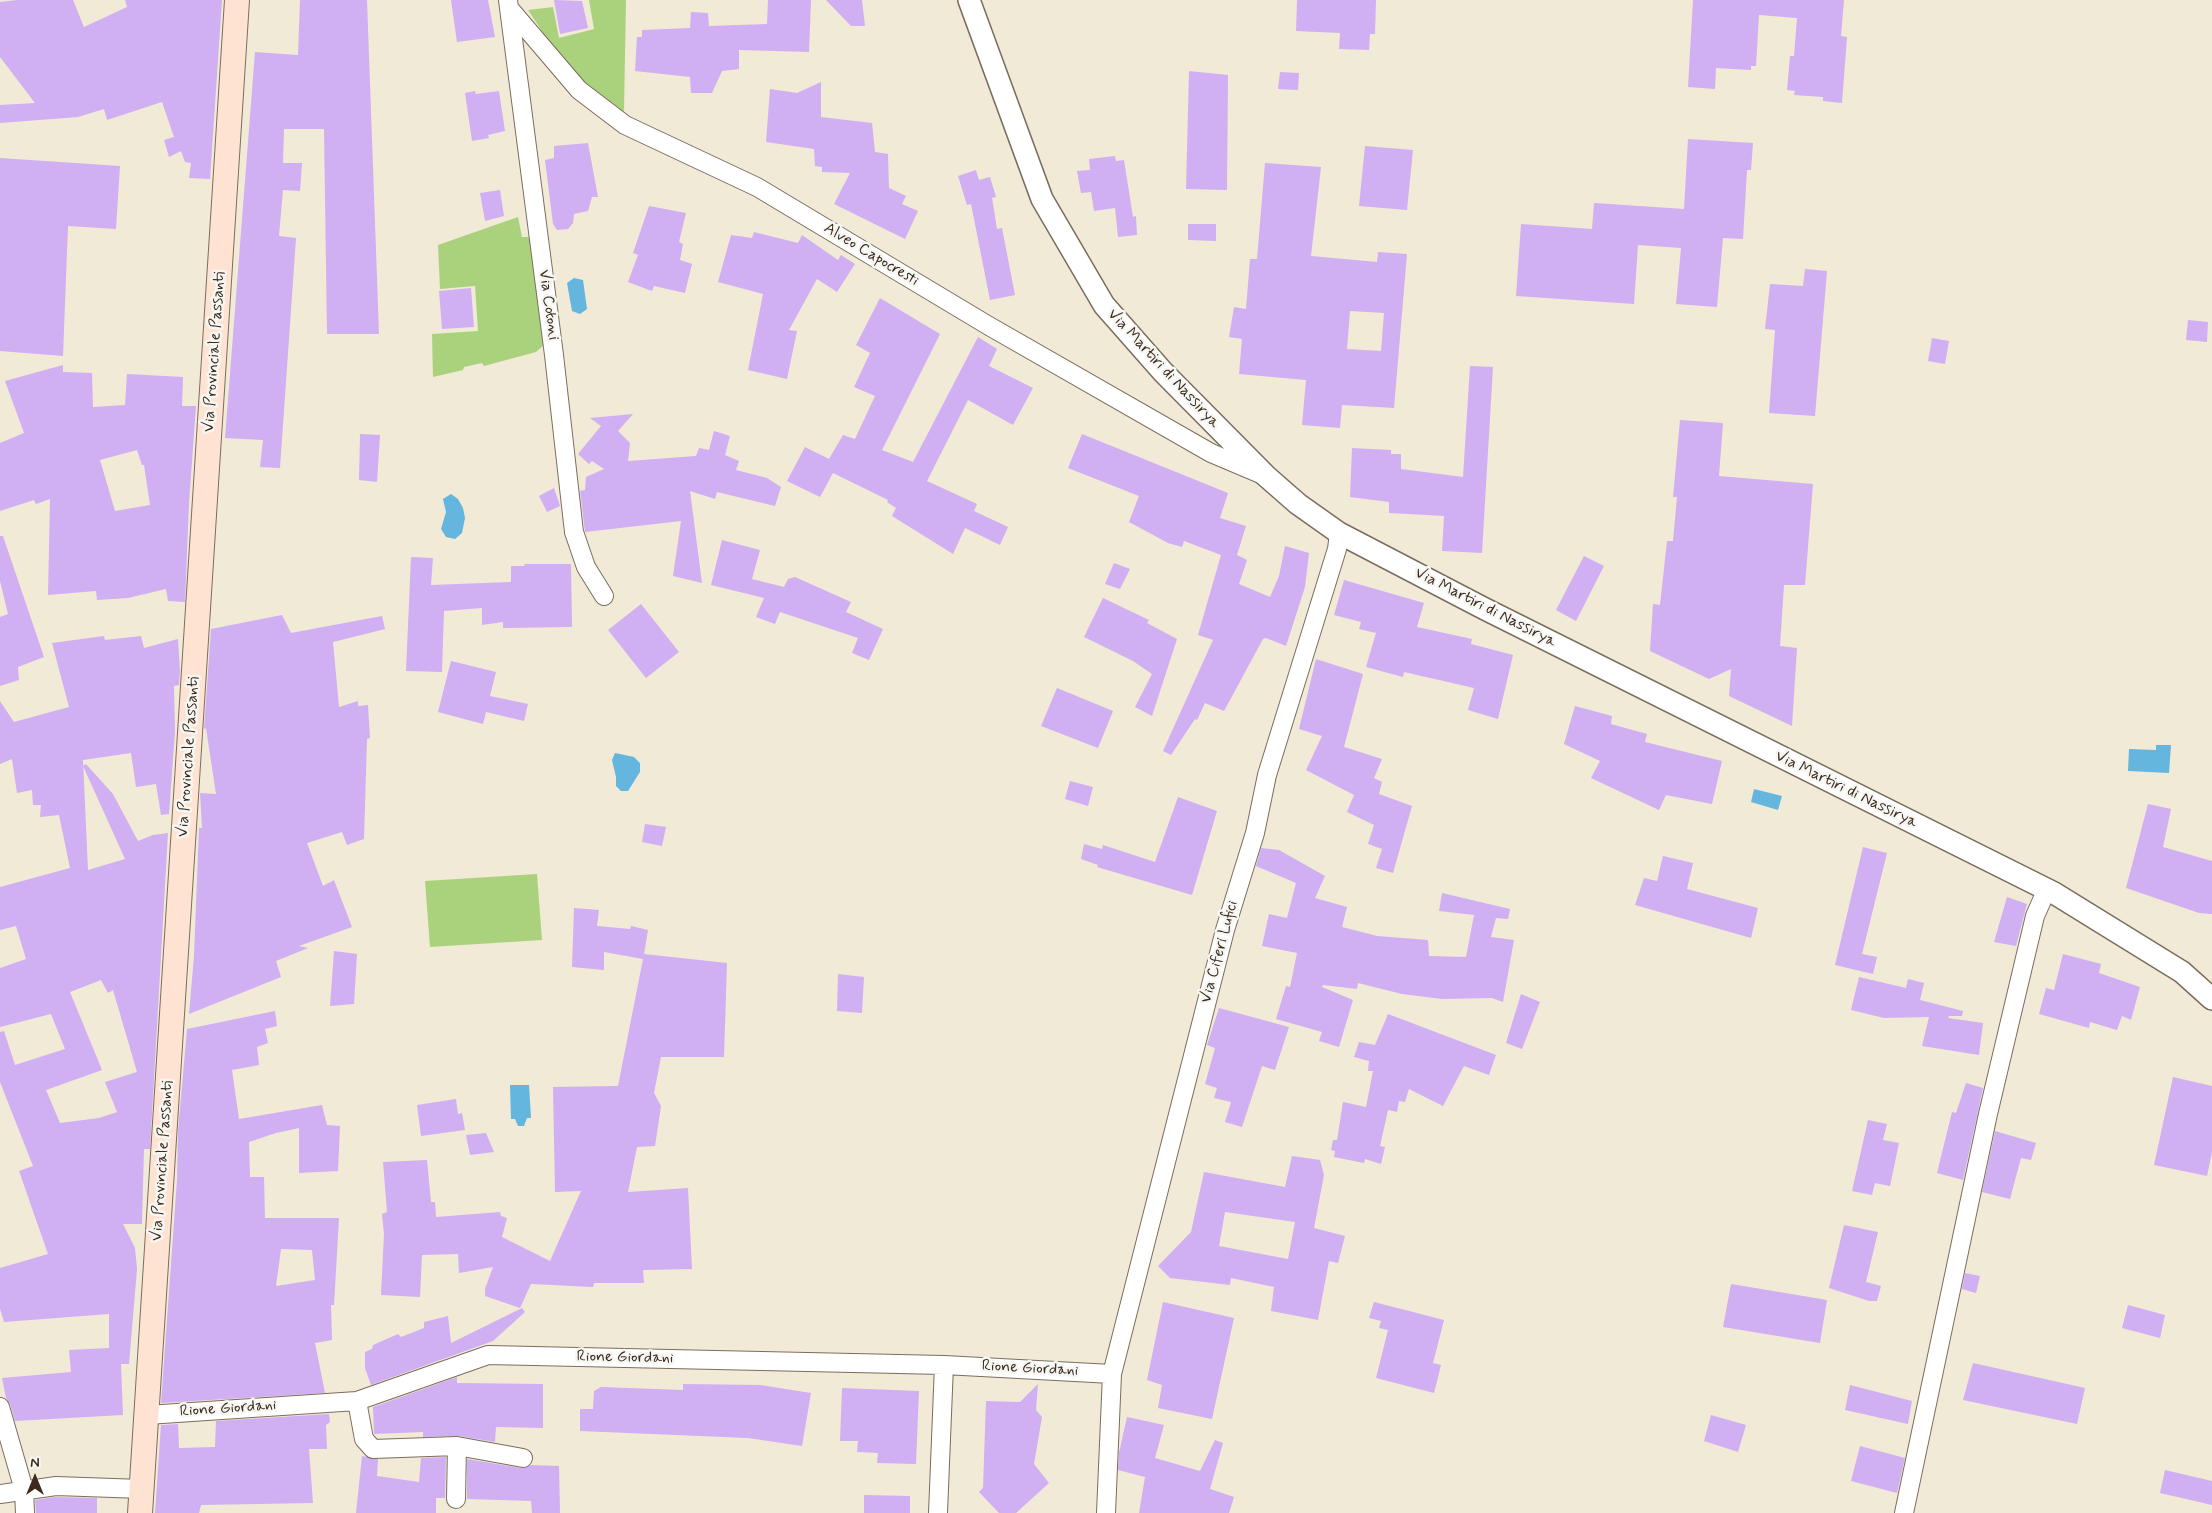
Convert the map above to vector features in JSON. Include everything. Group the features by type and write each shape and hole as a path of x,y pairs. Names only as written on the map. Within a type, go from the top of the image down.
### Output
{"main road":[{"name":"Via Provinciale Passanti","path":"140,1513 237,0"}],"street":[{"name":"Via Martiri di Nassirya","path":"969,0 1042,199 1104,305 1163,372 1266,476 1298,504 1339,533 1493,613 2046,889 2182,972 2212,998"},
{"name":"Alveo Capocresti","path":"508,4 579,90 626,125 757,187 989,326 1211,453 1266,476"},
{"name":"Via Cotoni","path":"508,4 554,355 574,532 586,567 604,596"},
{"name":"Via Ciferi Lufici","path":"1106,1513 1112,1374 1225,930 1255,834 1268,775 1305,659 1337,549 1339,533"},
{"path":"1904,1513 1988,1114 2035,916 2046,889"},
{"name":"Rione Giordani","path":"147,1415 357,1401 488,1354 944,1365 1112,1374"},
{"path":"938,1513 944,1365"},
{"path":"357,1401 364,1439 374,1450 457,1446 523,1458"},
{"path":"0,1407 24,1490 25,1513"},
{"path":"456,1499 457,1446"},
{"path":"0,1494 56,1486 142,1488"}],"green space":[{"path":"589,0 626,0 624,112 582,80 564,61 528,10 553,7 559,38 594,29"},
{"path":"518,217 522,237 530,237 546,343 536,352 484,366 482,363 464,367 463,370 433,377 432,334 478,331 475,286 440,289 438,245"},
{"path":"537,874 542,940 430,947 425,881"}],"water":[{"path":"574,278 583,280 587,309 580,314 572,311 567,283"},
{"path":"451,494 458,499 463,508 465,518 462,533 455,539 446,537 441,529 446,512 443,499"},
{"path":"2156,745 2171,745 2169,773 2128,771 2129,749 2156,750"},
{"path":"615,753 634,757 640,763 640,772 628,791 621,791 616,786 612,760"},
{"path":"1754,789 1782,796 1778,810 1751,802"},
{"path":"510,1085 529,1085 531,1118 527,1118 524,1126 518,1126 515,1119 511,1119"}],"building":[{"path":"17,0 73,0 84,27 127,7 125,0 222,0 210,179 189,178 191,163 185,162 181,151 169,157 164,140 174,137 162,102 107,120 104,109 78,117 0,123 0,105 35,103 0,57 0,2"},
{"path":"300,0 367,0 379,334 327,334 324,129 284,129 283,163 302,163 300,191 283,190 279,236 296,238 280,468 260,467 263,440 225,438 255,52 298,55"},
{"path":"451,0 488,0 495,37 457,42"},
{"path":"554,0 582,1 588,28 560,34"},
{"path":"768,0 811,0 809,52 739,50 739,69 722,71 712,93 691,93 690,77 635,71 637,37 642,37 642,30 690,28 691,12 708,13 709,26 767,24"},
{"path":"826,0 862,0 865,26 851,26"},
{"path":"1297,0 1376,0 1375,34 1370,34 1369,50 1339,49 1340,33 1296,31"},
{"path":"1693,0 1844,0 1841,36 1847,37 1842,103 1823,101 1823,97 1794,95 1795,91 1787,90 1790,56 1794,56 1797,18 1759,15 1756,66 1751,66 1751,70 1716,68 1715,89 1688,87"},
{"path":"1189,71 1228,75 1227,190 1186,189"},
{"path":"1280,72 1299,73 1298,90 1278,89"},
{"path":"821,82 821,117 872,123 875,152 888,154 889,188 906,196 902,204 918,211 905,239 834,204 850,173 822,172 822,167 815,166 814,149 766,142 770,89 797,93"},
{"path":"475,91 476,94 499,91 505,131 488,135 489,138 472,141 465,93"},
{"path":"1688,139 1753,143 1751,170 1747,170 1743,239 1723,238 1717,307 1676,304 1681,248 1638,245 1634,304 1516,296 1521,224 1592,229 1594,203 1684,209"},
{"path":"588,143 598,197 592,197 588,211 574,214 573,223 568,229 557,230 553,224 545,160 554,158 554,146"},
{"path":"1365,146 1413,150 1407,210 1359,206"},
{"path":"1115,156 1116,161 1124,160 1133,217 1136,216 1137,235 1118,237 1115,208 1094,211 1091,192 1081,193 1077,171 1090,170 1089,159"},
{"path":"0,158 120,166 116,229 68,226 63,356 0,351"},
{"path":"1265,163 1321,167 1311,256 1377,262 1378,252 1407,254 1394,408 1342,405 1340,428 1302,425 1306,380 1239,374 1242,339 1229,337 1234,307 1246,309 1250,259 1257,259","holes":["1350,311 1384,313 1381,351 1347,349"]},
{"path":"976,170 979,180 990,177 996,197 992,198 997,229 1002,228 1015,295 990,300 971,204 967,205 958,176"},
{"path":"500,190 504,216 485,221 480,193"},
{"path":"649,206 686,213 679,242 683,244 680,260 692,264 685,293 654,286 652,291 628,282 638,255 633,253"},
{"path":"1188,224 1216,224 1216,241 1188,240"},
{"path":"754,232 798,243 802,235 838,260 841,255 855,264 837,292 817,279 789,330 797,331 787,379 748,370 763,294 718,282 731,235 752,238"},
{"path":"1805,269 1827,271 1815,416 1769,413 1775,330 1765,329 1770,284 1803,286"},
{"path":"471,288 474,327 442,329 439,291"},
{"path":"880,298 940,334 882,450 913,462 978,337 997,349 989,366 1033,388 1013,425 968,400 927,481 977,504 974,511 1008,527 1000,545 965,528 953,554 892,516 896,508 887,502 888,500 833,473 820,497 787,481 805,447 829,459 843,435 855,439 875,396 854,387 870,353 856,345"},
{"path":"2188,320 2208,322 2207,342 2186,340"},
{"path":"1932,338 1949,341 1945,364 1928,361"},
{"path":"63,365 63,372 92,373 93,407 125,405 127,374 183,377 182,406 196,406 189,503 185,602 168,601 166,589 128,598 97,600 96,591 48,595 50,499 36,504 34,500 0,511 0,443 24,433 5,381","holes":["137,450 142,465 144,465 150,505 115,511 100,460"]},
{"path":"1470,366 1493,367 1482,553 1442,551 1444,516 1389,513 1389,502 1350,497 1352,448 1391,450 1391,454 1401,454 1401,469 1463,477"},
{"path":"633,414 618,431 630,443 628,461 696,456 699,448 709,450 714,431 730,436 725,455 739,461 736,470 767,478 781,487 775,506 717,492 715,499 690,491 702,583 673,576 681,521 585,532 580,491 585,490 586,477 604,469 592,461 589,464 578,454 601,426 590,418"},
{"path":"1680,420 1723,423 1719,476 1813,484 1805,585 1784,585 1780,646 1797,648 1792,726 1729,696 1731,669 1709,679 1650,651 1653,604 1660,605 1667,541 1673,541 1677,497 1673,497"},
{"path":"360,434 380,435 377,482 359,480"},
{"path":"1082,434 1228,493 1220,518 1246,526 1237,555 1247,560 1239,584 1270,597 1279,576 1285,546 1309,553 1305,587 1286,646 1266,638 1263,639 1224,711 1205,703 1197,720 1195,719 1171,755 1163,751 1213,640 1198,635 1221,555 1184,541 1182,547 1168,543 1129,522 1139,496 1068,468"},
{"path":"554,488 560,506 547,512 539,496"},
{"path":"0,536 3,536 44,657 18,667 19,680 0,686 0,617 8,614 0,581"},
{"path":"722,540 760,550 752,579 784,587 788,579 795,577 851,602 846,612 883,629 869,660 852,653 858,638 780,612 775,624 756,617 764,598 711,585"},
{"path":"1584,556 1604,566 1576,621 1556,610"},
{"path":"411,557 433,558 431,585 511,582 511,566 524,566 525,564 571,564 572,627 503,628 503,622 482,625 482,608 444,611 442,672 406,671"},
{"path":"1114,563 1130,569 1120,589 1105,584"},
{"path":"1344,580 1424,603 1417,627 1472,639 1471,644 1513,655 1498,719 1468,710 1474,688 1404,672 1403,677 1366,667 1376,633 1359,629 1361,622 1334,615"},
{"path":"1103,598 1149,620 1147,623 1177,639 1152,716 1135,707 1152,674 1133,661 1084,637"},
{"path":"641,604 679,652 646,678 608,630"},
{"path":"282,615 291,633 382,616 385,629 333,642 339,707 358,701 358,706 368,705 370,738 367,739 364,839 347,845 342,832 307,843 323,886 334,880 352,927 299,946 308,948 276,961 281,977 189,1014 194,956 199,828 202,828 200,793 216,794 206,728 204,729 211,629"},
{"path":"104,636 105,640 141,636 144,648 178,639 180,671 179,685 174,686 175,732 169,814 161,815 156,784 136,787 131,753 83,760 83,766 86,764 113,794 138,841 153,835 168,833 150,1149 144,1149 142,1224 123,1224 135,1248 137,1269 129,1364 121,1364 123,1415 15,1421 10,1404 6,1398 2,1378 71,1372 69,1350 109,1348 109,1314 4,1322 0,1309 0,1268 48,1254 19,1171 33,1166 0,1082 0,1032 4,1031 15,1065 65,1049 51,1014 0,1027 0,968 26,959 16,926 0,930 0,887 70,868 59,815 40,817 41,805 33,805 32,790 17,793 12,759 0,764 0,701 14,722 69,707 52,643","holes":["83,767 125,859 88,870","101,980 108,993 113,990 137,1072 105,1082 117,1112 99,1118 60,1123 46,1090 102,1070 70,992"]},
{"path":"1316,659 1363,674 1344,747 1382,759 1374,778 1382,782 1379,794 1412,806 1393,873 1376,868 1382,849 1368,844 1374,825 1347,812 1354,795 1306,770 1322,736 1299,729"},
{"path":"451,661 496,672 490,696 528,704 524,721 486,712 483,724 438,712"},
{"path":"1057,688 1113,711 1098,748 1041,726"},
{"path":"1575,706 1612,716 1611,724 1647,734 1645,742 1722,761 1712,804 1666,795 1659,810 1591,778 1600,761 1564,744"},
{"path":"1070,781 1093,787 1088,806 1065,799"},
{"path":"1178,797 1217,811 1192,895 1097,867 1098,865 1081,859 1084,844 1102,849 1103,845 1155,862"},
{"path":"2148,804 2171,809 2163,847 2212,861 2212,914 2199,913 2126,888"},
{"path":"645,824 666,827 662,846 642,842"},
{"path":"1863,847 1887,853 1862,954 1877,957 1873,974 1835,965"},
{"path":"1261,848 1279,850 1325,876 1315,898 1347,907 1342,927 1377,936 1428,940 1429,956 1466,957 1474,915 1439,911 1442,893 1510,909 1508,919 1496,918 1491,937 1514,940 1503,1002 1492,998 1442,999 1402,994 1358,983 1357,989 1323,985 1322,987 1353,1000 1339,1047 1319,1041 1322,1032 1276,1019 1286,986 1290,987 1297,953 1262,946 1269,914 1287,918 1296,883 1256,866"},
{"path":"1663,856 1693,863 1687,889 1758,908 1751,938 1635,905 1644,878 1657,881"},
{"path":"2007,897 2027,904 2016,946 1994,942"},
{"path":"574,908 599,910 597,926 630,929 631,926 648,930 644,954 727,963 724,1057 661,1057 654,1093 661,1106 655,1146 637,1147 628,1192 688,1188 692,1269 643,1270 644,1283 594,1283 593,1287 531,1284 520,1308 485,1296 485,1289 493,1267 459,1273 458,1254 422,1255 420,1297 381,1295 384,1234 382,1214 387,1212 383,1162 427,1160 431,1202 435,1202 436,1217 500,1212 501,1216 507,1218 502,1237 550,1261 581,1191 555,1192 553,1087 618,1086 643,959 604,952 604,970 572,967"},
{"path":"334,951 357,954 354,1004 330,1006"},
{"path":"2063,954 2101,964 2099,973 2140,987 2131,1020 2122,1016 2117,1030 2090,1022 2089,1028 2039,1014 2046,988 2054,990"},
{"path":"838,974 864,977 862,1013 837,1011"},
{"path":"1859,977 1906,988 1908,979 1924,983 1920,1000 1963,1011 1962,1016 1949,1016 1948,1018 1983,1023 1979,1055 1922,1046 1929,1017 1884,1018 1851,1010"},
{"path":"1521,994 1540,1002 1522,1049 1506,1043"},
{"path":"1219,1008 1289,1027 1275,1070 1262,1066 1242,1127 1225,1122 1231,1102 1214,1098 1217,1088 1205,1084 1215,1048 1207,1045"},
{"path":"275,1011 277,1026 265,1029 268,1043 257,1047 259,1065 232,1070 239,1119 322,1105 327,1125 340,1126 338,1171 299,1173 299,1128 249,1142 250,1177 264,1177 265,1218 339,1218 334,1305 331,1305 332,1340 315,1343 325,1393 161,1403 177,1180 178,1131 187,1029","holes":["281,1249 312,1250 315,1280 276,1286"]},
{"path":"1388,1014 1496,1055 1489,1075 1464,1066 1443,1106 1409,1089 1405,1102 1399,1101 1397,1112 1388,1110 1380,1146 1385,1147 1381,1164 1365,1159 1364,1163 1334,1157 1335,1151 1331,1150 1333,1140 1337,1140 1343,1102 1366,1107 1373,1071 1368,1071 1369,1061 1354,1057 1359,1042 1375,1045"},
{"path":"2173,1077 2212,1086 2212,1152 2207,1176 2154,1165"},
{"path":"1966,1083 1983,1088 1963,1180 1937,1173 1952,1112 1956,1113"},
{"path":"456,1099 458,1114 462,1113 465,1130 421,1136 417,1105"},
{"path":"1868,1120 1887,1124 1883,1140 1899,1143 1890,1186 1875,1183 1872,1195 1852,1191"},
{"path":"1995,1131 2036,1143 2031,1160 2021,1158 2010,1199 1982,1192"},
{"path":"486,1133 494,1152 470,1155 466,1135"},
{"path":"1292,1156 1320,1160 1324,1175 1314,1228 1345,1236 1338,1263 1329,1261 1318,1320 1271,1311 1274,1287 1231,1278 1230,1285 1170,1278 1158,1266 1191,1232 1204,1172 1285,1187","holes":["1225,1212 1295,1222 1288,1259 1219,1246"]},
{"path":"1844,1225 1878,1232 1866,1282 1881,1286 1877,1301 1869,1301 1829,1288"},
{"path":"1965,1273 1980,1276 1976,1293 1962,1289"},
{"path":"1731,1284 1827,1300 1820,1343 1723,1327"},
{"path":"1163,1302 1234,1318 1212,1419 1158,1408 1162,1385 1147,1380"},
{"path":"1374,1302 1444,1320 1433,1363 1441,1365 1434,1393 1376,1378 1388,1330 1379,1328 1381,1321 1369,1318"},
{"path":"2128,1305 2165,1315 2160,1338 2122,1328"},
{"path":"522,1308 525,1312 493,1341 371,1385 365,1368 365,1352 372,1349 373,1345 398,1334 401,1337 424,1328 424,1322 448,1316 451,1343"},
{"path":"1973,1363 2085,1388 2077,1424 1963,1400"},
{"path":"457,1377 457,1383 543,1384 543,1428 496,1427 495,1442 459,1436 423,1437 423,1432 374,1434 373,1407"},
{"path":"683,1384 760,1385 811,1393 802,1446 748,1438 580,1431 580,1409 593,1409 594,1391 601,1387 683,1390"},
{"path":"1038,1384 1036,1410 1042,1417 1034,1464 1049,1483 1016,1513 999,1513 979,1492 983,1488 986,1401 1020,1402"},
{"path":"1850,1385 1912,1401 1908,1424 1845,1410"},
{"path":"842,1388 919,1391 916,1464 877,1463 878,1453 857,1452 858,1441 840,1441"},
{"path":"329,1414 330,1422 326,1425 327,1449 309,1449 313,1503 201,1505 199,1513 155,1513 161,1425 178,1424 179,1448 215,1447 216,1421"},
{"path":"1711,1415 1746,1425 1738,1452 1704,1441"},
{"path":"1127,1417 1164,1425 1155,1458 1200,1471 1215,1440 1223,1443 1210,1489 1234,1497 1229,1513 1139,1513 1145,1477 1118,1470 1119,1453"},
{"path":"1860,1446 1905,1458 1897,1493 1851,1481"},
{"path":"362,1456 378,1459 377,1476 419,1482 421,1458 446,1457 445,1498 436,1498 436,1513 356,1513"},
{"path":"467,1459 521,1468 531,1465 559,1466 560,1513 532,1513 531,1501 467,1499"},
{"path":"2165,1470 2212,1481 2212,1505 2160,1493"},
{"path":"864,1495 910,1496 910,1513 864,1513"},
{"path":"54,1497 97,1498 97,1513 36,1513 35,1500"}]}
